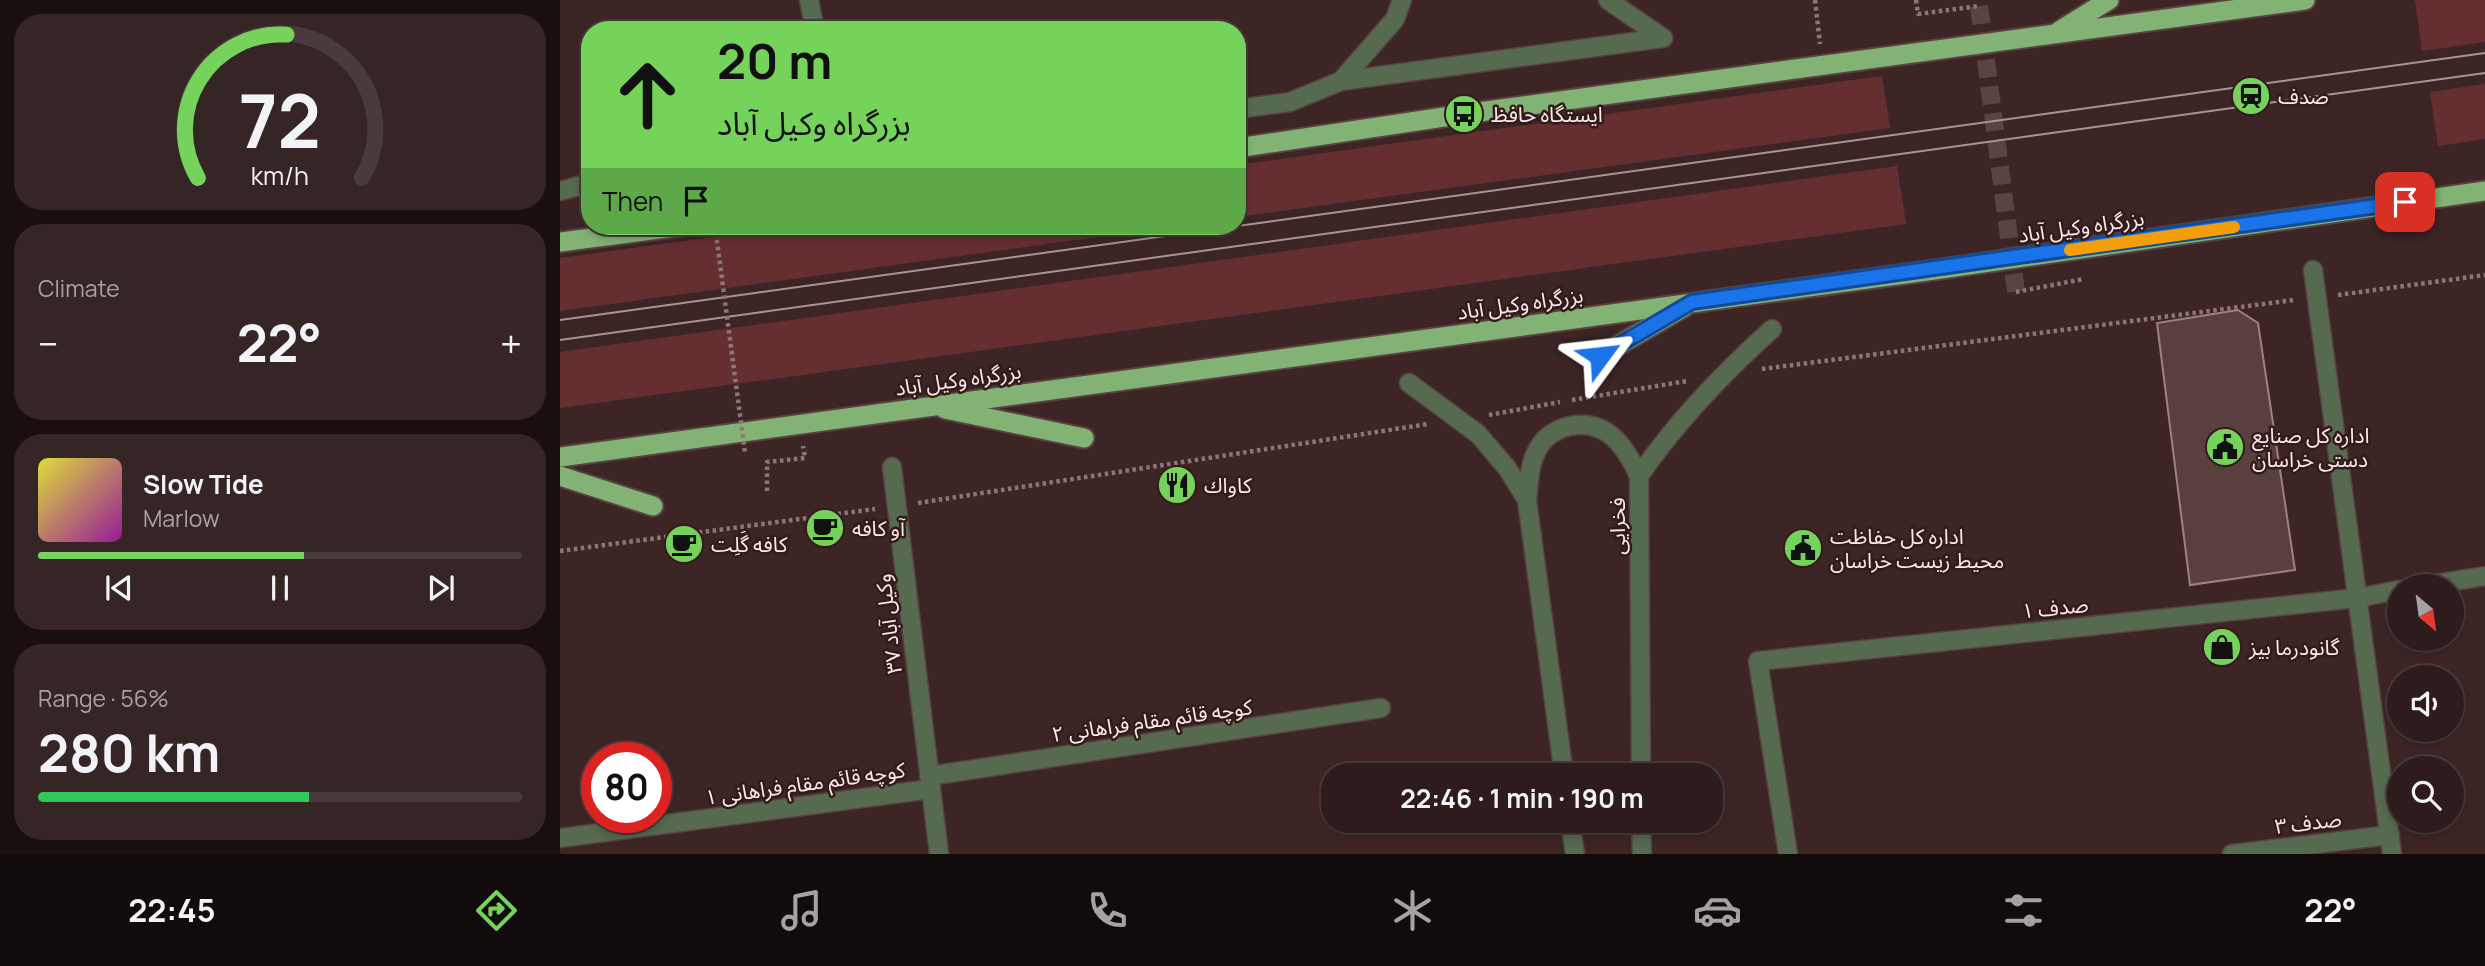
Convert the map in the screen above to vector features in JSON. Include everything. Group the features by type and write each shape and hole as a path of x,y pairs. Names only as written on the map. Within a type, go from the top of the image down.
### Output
{"highway":[{"path":"2054,35 2109,0"},
{"path":"1246,147 2305,0"},
{"name":"بزرگراه وکیل آباد","path":"560,457 2485,191"},
{"path":"560,242 613,235"},
{"path":"1600,356 1692,302"},
{"path":"930,405 1084,438"},
{"path":"560,476 653,506"}],"street":[{"path":"809,0 813,21"},
{"path":"1341,81 1395,19 1402,0"},
{"path":"1246,108 1290,102 1341,81 1663,38 1608,0"},
{"path":"560,191 581,185"},
{"path":"2313,270 2392,854"},
{"name":"فخرایی","path":"1641,763 1639,476 1661,443 1721,375 1772,329"},
{"path":"1409,383 1478,434 1500,460 1527,500"},
{"path":"1562,763 1527,500 1530,468 1540,444 1560,428 1585,424 1610,432 1627,451 1639,476"},
{"name":"۳۷ وکیل آباد","path":"892,467 939,854"},
{"path":"2464,579 2485,576"},
{"name":"صدف ۱","path":"1788,854 1758,661 2387,592"},
{"name":"کوچه قائم مقام فراهانی ۲","path":"930,782 1381,708"},
{"name":"کوچه قائم مقام فراهانی ۱","path":"560,838 930,782"},
{"path":"1572,833 1575,854"},
{"path":"1641,833 1642,854"},
{"name":"صدف ۳","path":"2232,854 2390,835"}],"path":[{"path":"1815,0 1822,66"},
{"path":"1916,0 1918,14 1979,5"},
{"path":"716,235 745,453"},
{"path":"560,551 898,506 1460,419 1721,375 2485,275"},
{"path":"2016,292 2084,279"},
{"path":"767,463 767,492"}],"shaded area":[{"path":"2415,0 2485,0 2485,42 2422,51"},
{"path":"1882,76 1890,128 1246,216 1246,164"},
{"path":"2485,84 2485,139 2438,146 2430,92"},
{"path":"1897,166 1906,224 560,408 560,352"},
{"path":"728,235 1112,235 560,311 560,258"}],"building":[{"name":"اداره کل صنایع دستی خراسان","path":"2238,310 2258,323 2295,570 2190,585 2157,323"}],"tunnel":[{"path":"1979,6 2016,292"}],"tram line":[{"path":"1246,225 2485,53"},
{"path":"560,340 2485,73"},
{"path":"560,320 1173,235"}],"slow traffic":[{"path":"2070,250 2234,227"}],"place":[{"name":"صدف","path":"2251,96"},
{"name":"ایستگاه حافظ","path":"1464,114"},
{"name":"اداره کل صنایع دستی خراسان","path":"2225,447"},
{"name":"كاواك","path":"1177,485"},
{"name":"آو کافه","path":"825,528"},
{"name":"کافه گَلِت","path":"684,544"},
{"name":"اداره کل حفاظت محیط زیست خراسان","path":"1803,548"},
{"name":"گانودرما بیز","path":"2222,647"}],"route":[{"path":"1600,356 1692,302 2405,202"}]}
